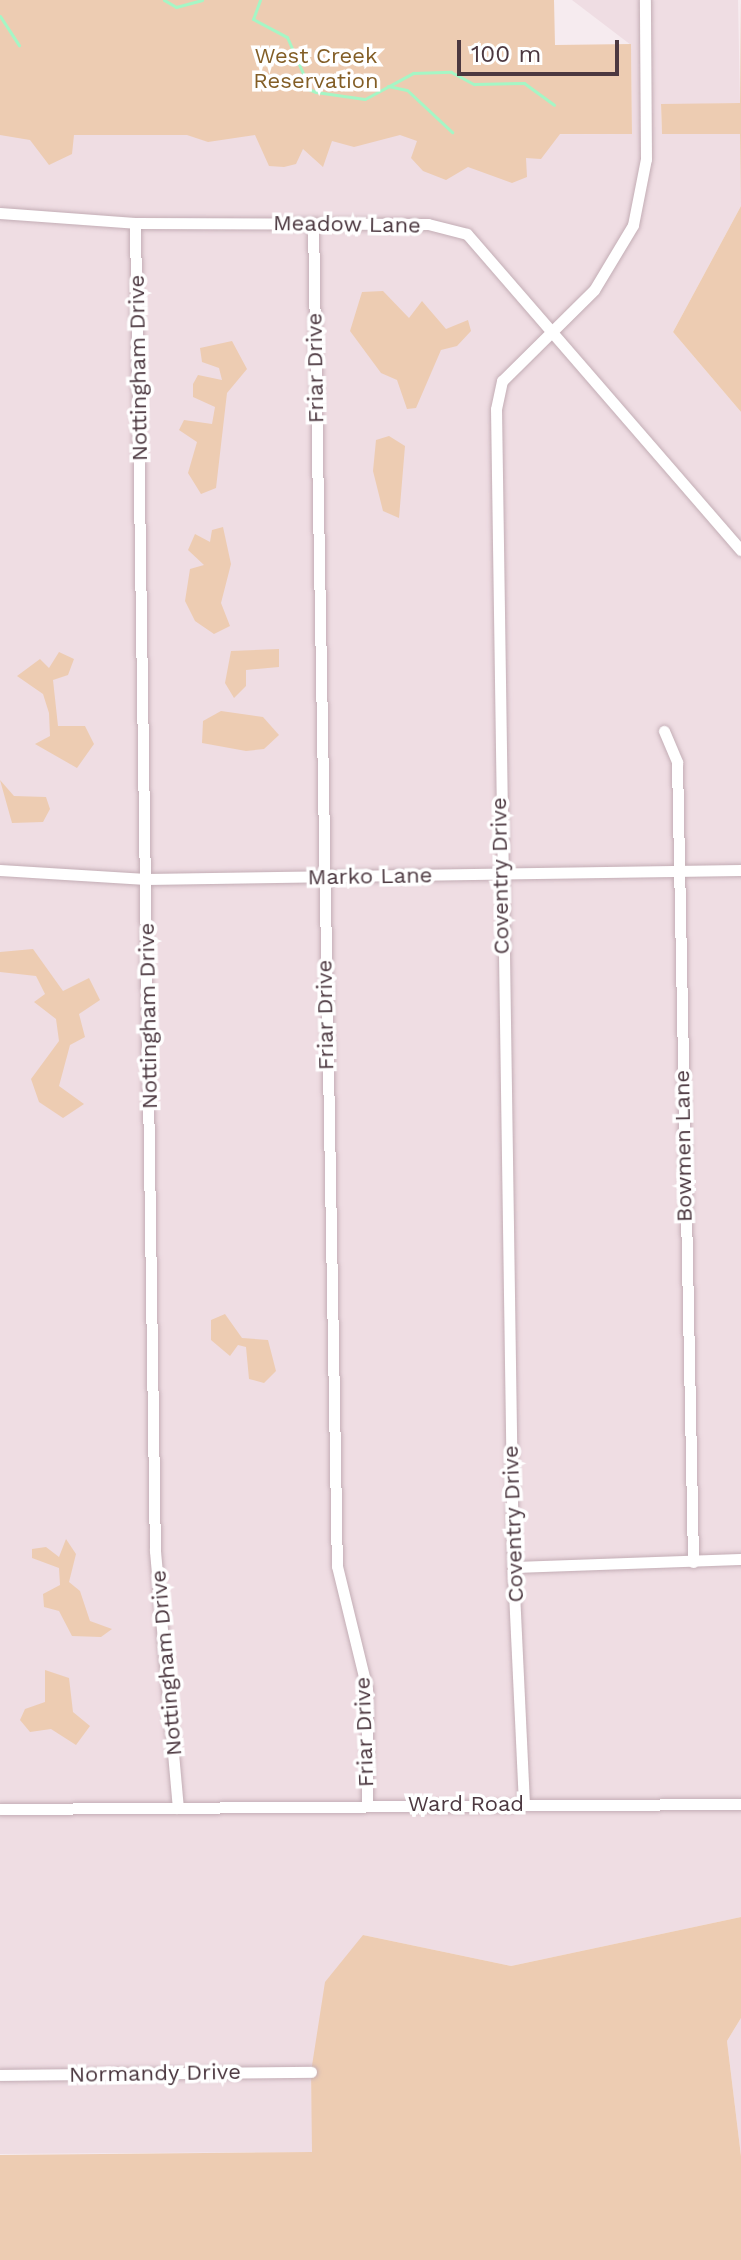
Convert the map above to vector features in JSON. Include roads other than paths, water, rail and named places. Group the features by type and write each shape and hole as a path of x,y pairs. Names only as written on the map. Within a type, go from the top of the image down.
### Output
{"street":[{"name":"Coventry Drive","path":"524,1804 513,1567 500,874 496,409 502,381 550,327 594,290 633,225 646,159 645,0"},
{"name":"Meadow Lane","path":"0,213 135,223 428,224 467,234 741,550"},
{"name":"Nottingham Drive","path":"135,223 155,1551 178,1808"},
{"name":"Friar Drive","path":"313,223 322,877 337,1566 367,1689 367,1804"},
{"name":"Bowmen Lane","path":"664,731 677,762 693,1562"},
{"name":"Marko Lane","path":"0,870 146,879 741,870"},
{"path":"513,1567 741,1559"},
{"name":"Ward Road","path":"0,1809 367,1804 741,1804"},
{"name":"Normandy Drive","path":"0,2075 311,2072"}],"waterway":[{"path":"164,0 176,7 202,0"},
{"path":"260,0 253,19 287,37 305,78 301,86 316,92 365,99 413,73 451,72 474,84 524,83 554,105"},
{"path":"0,16 19,45"},
{"path":"388,86 407,90 452,132"}],"park label":[{"name":"West Creek Reservation","path":"316,68"}]}
